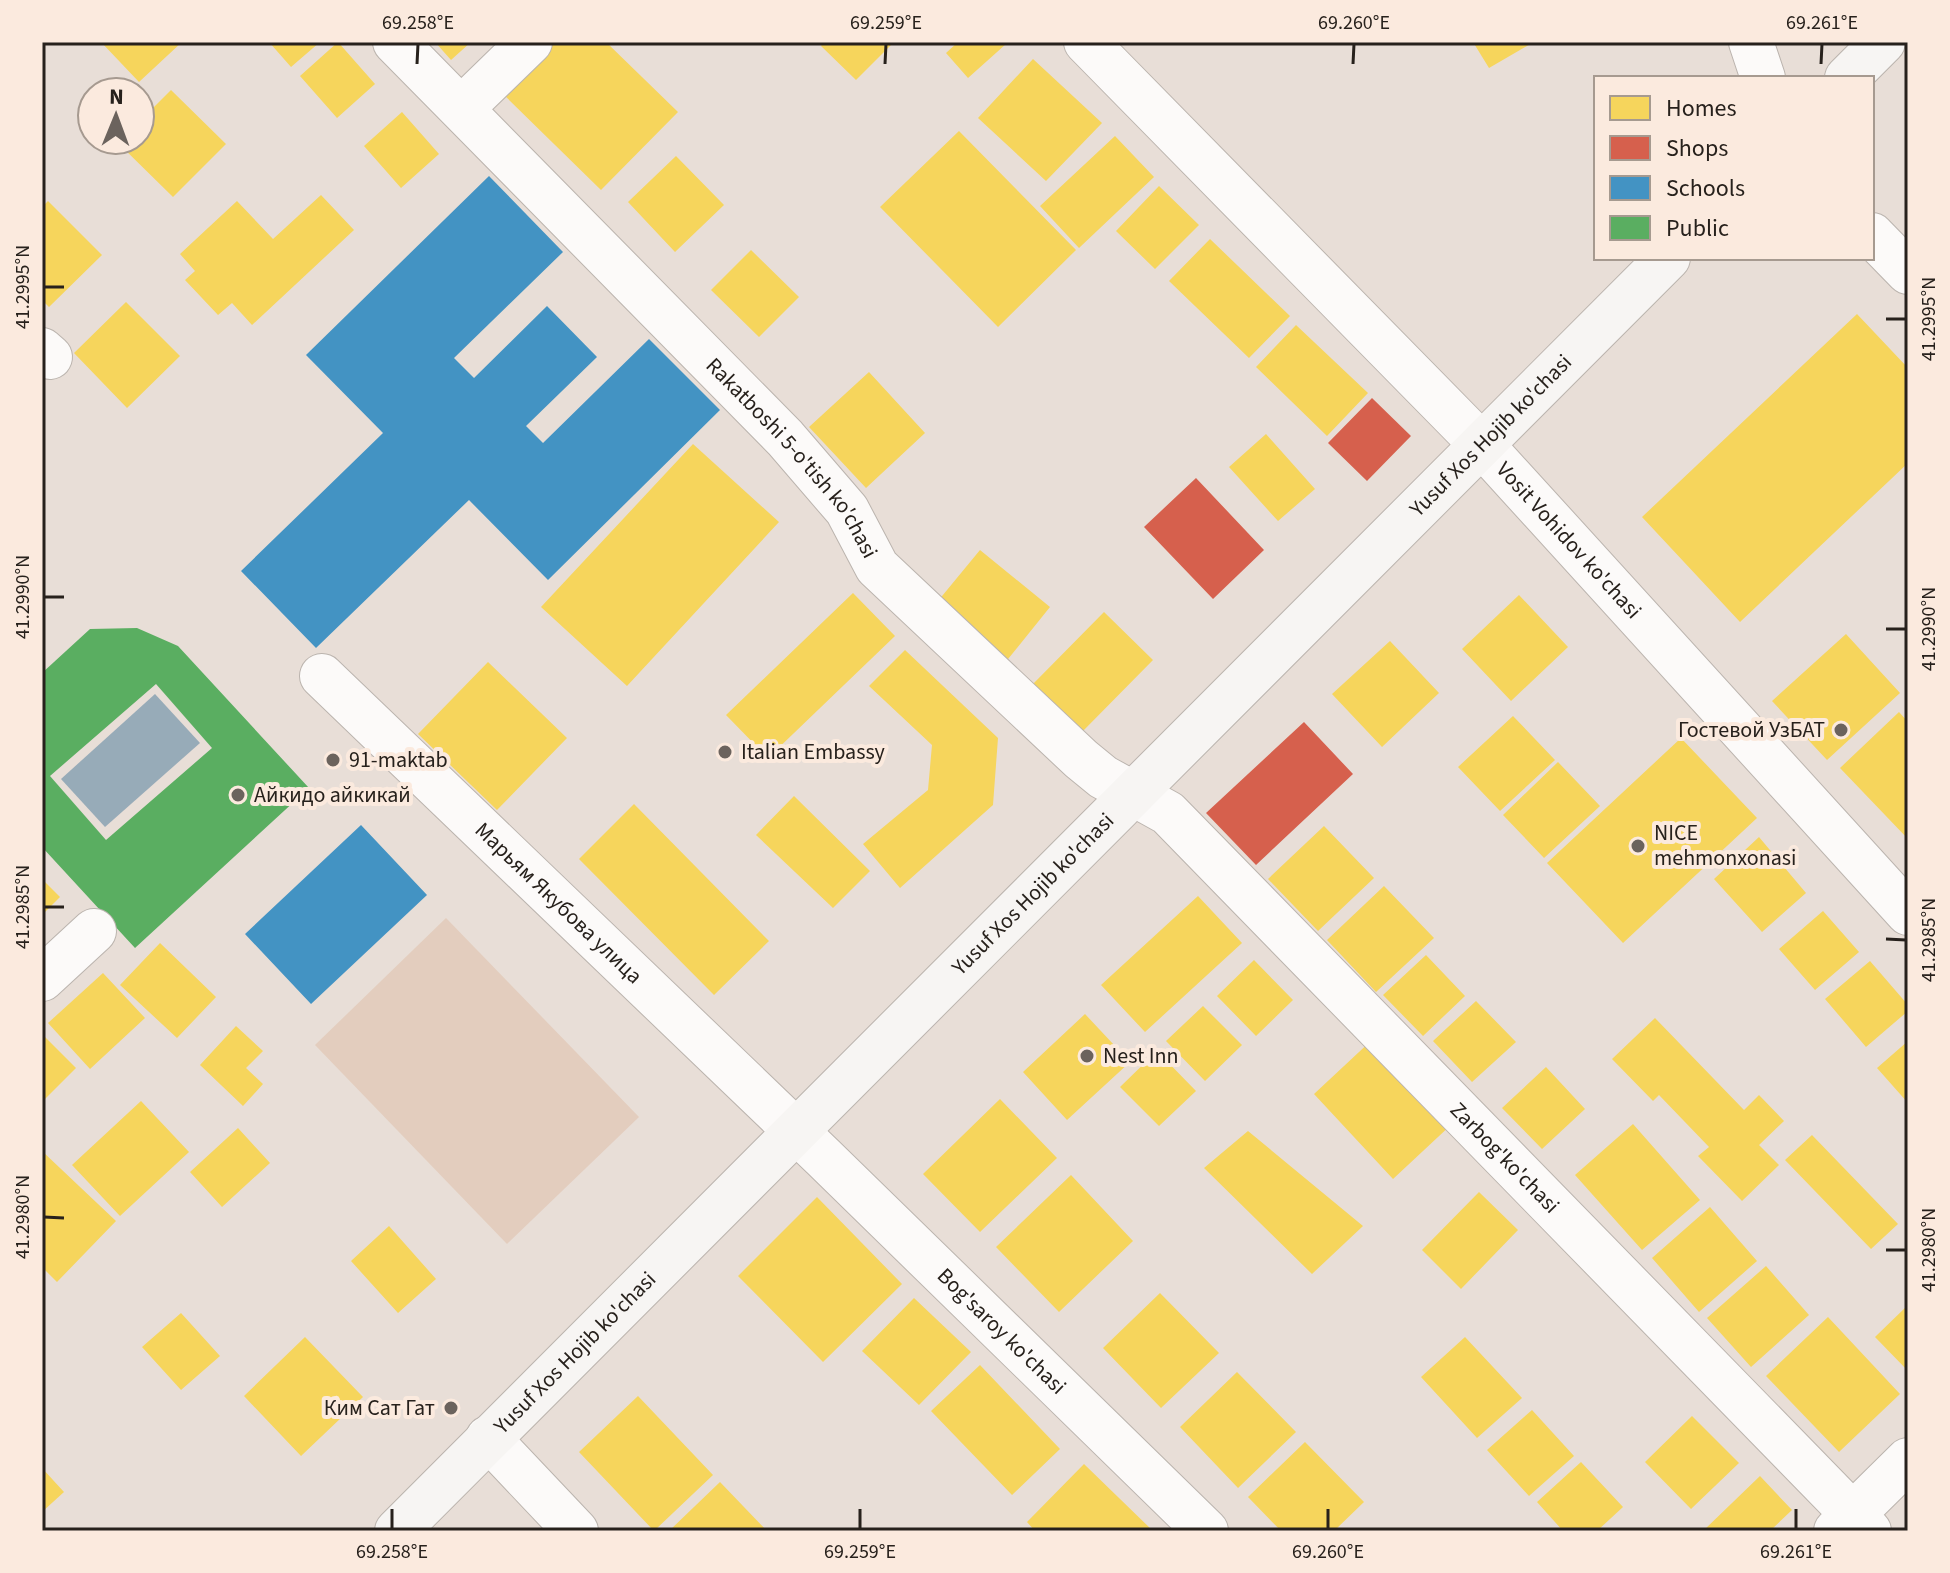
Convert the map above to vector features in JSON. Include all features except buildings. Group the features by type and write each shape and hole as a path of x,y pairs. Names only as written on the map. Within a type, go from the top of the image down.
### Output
{"main road":[{"path":"1849,76 1883,42"},
{"name":"Yusuf Xos Hojib ko'chasi","path":"397,1531 1666,260"}],"street":[{"name":"Rakatboshi 5-o'tish ko'chasi","path":"395,42 785,438 847,510 877,567 1081,759 1133,793"},
{"path":"462,108 530,42"},
{"name":"Vosit Vohidov ko'chasi","path":"1086,42 1482,445 1908,913"},
{"path":"1751,42 1762,76"},
{"path":"1874,237 1908,272"},
{"name":"Марьям Якубова улица","path":"322,676 796,1131"},
{"name":"Zarbog'ko'chasi","path":"1133,793 1168,813 1179,824 1853,1526"},
{"path":"42,979 94,931"},
{"name":"Bog'saroy ko'chasi","path":"796,1131 1206,1531"},
{"path":"488,1438 576,1531"},
{"path":"1853,1526 1908,1460"}],"shaded area":[{"path":"446,918 639,1117 507,1244 315,1045"}],"water":[{"path":"155,694 200,743 105,827 61,779"}],"place":[{"name":"Гостевой УзБАТ","path":"1841,730"},
{"name":"Italian Embassy","path":"725,752"},
{"name":"91-maktab","path":"333,760"},
{"name":"Айкидо айкикай","path":"238,795"},
{"name":"NICE mehmonxonasi","path":"1638,846"},
{"name":"Nest Inn","path":"1087,1056"},
{"name":"Ким Сат Гат","path":"451,1408"}]}
